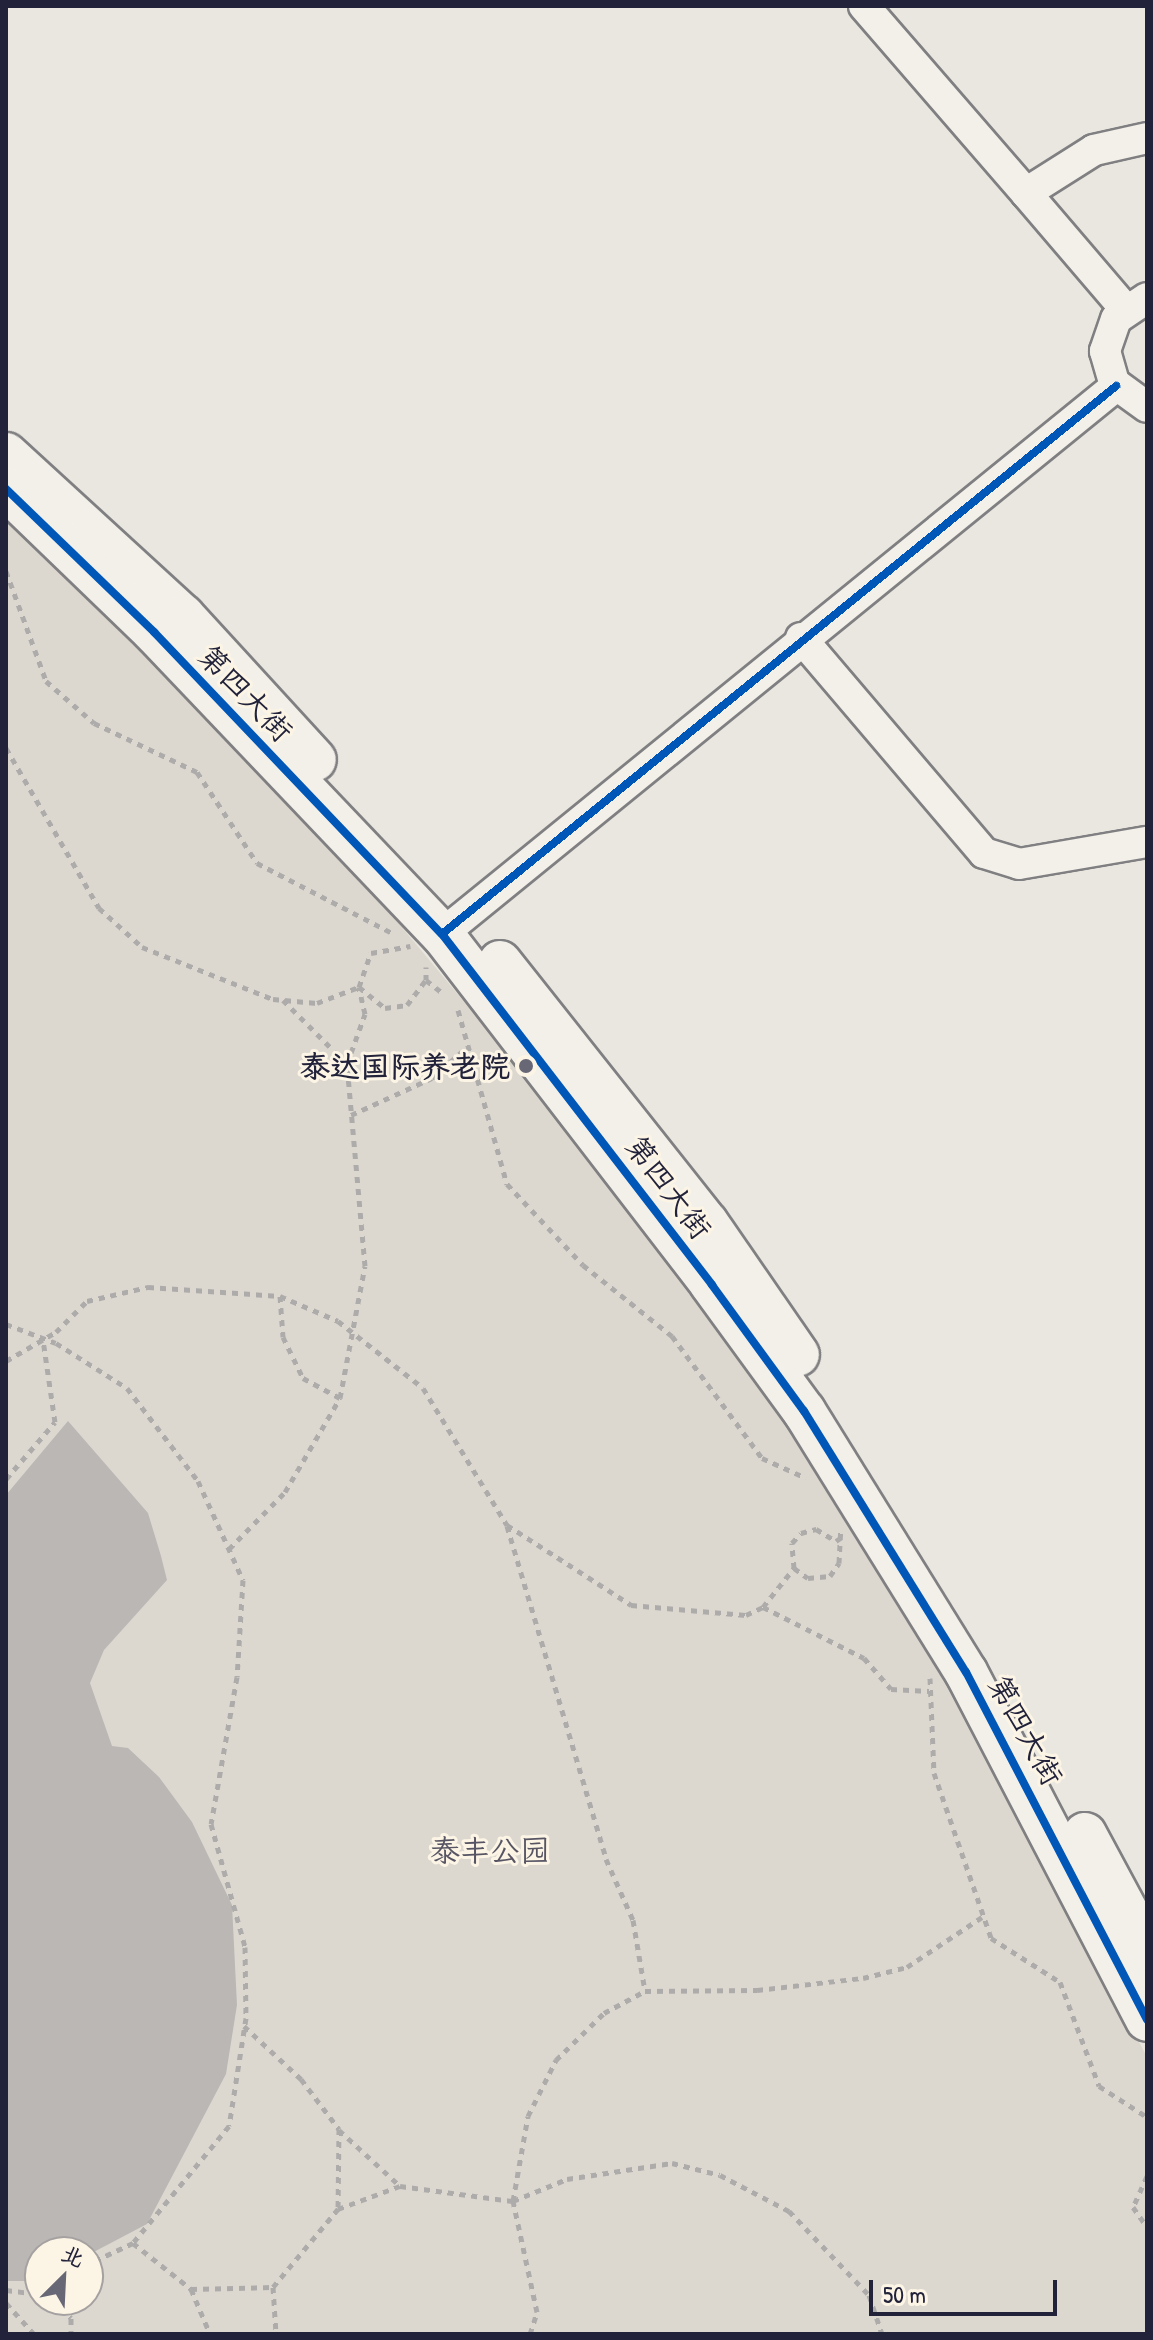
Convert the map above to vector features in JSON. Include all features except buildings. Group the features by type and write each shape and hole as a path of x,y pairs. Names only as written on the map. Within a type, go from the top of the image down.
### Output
{"street":[{"path":"864,6 1026,193 1136,303 1105,344 1116,386 1147,407"},
{"path":"1026,193 1094,150 1147,138"},
{"path":"444,933 801,638 1116,386"},
{"name":"第四大街","path":"6,454 183,616 444,933 712,1285 856,1525 1032,1788 1147,2020"},
{"name":"第四大街","path":"6,489 154,632 444,933 698,1211 902,1511 1147,1949"},
{"path":"801,638 984,853 1019,864 1147,842"}],"path":[{"path":"6,571 46,681 94,723 197,772 257,863 444,933"},
{"path":"6,748 99,908 142,947 211,979 283,1000 317,1003 359,987"},
{"path":"359,987 385,1008 407,1005 426,980 444,933"},
{"path":"229,1549 285,1492 340,1398 356,1334 365,1266 347,1064 365,1014 359,987 371,953 392,944 444,933"},
{"path":"426,980 457,1005 465,1049 507,1184 583,1265 672,1336 762,1458 812,1481"},
{"path":"283,1000 347,1064"},
{"path":"351,1115 432,1078 465,1049"},
{"path":"6,1361 43,1340 87,1301 148,1287 280,1296 356,1334 423,1388 507,1525 606,1859 633,1920 645,1991"},
{"path":"280,1296 283,1337 303,1378 340,1398"},
{"path":"6,1324 43,1340 127,1388 198,1481 243,1580 238,1663 211,1824 245,1947 244,2025 229,2126 133,2243 104,2257"},
{"path":"6,1479 55,1422 43,1340"},
{"path":"507,1525 631,1605 746,1615 763,1607 794,1568 792,1543 801,1533 816,1529 836,1541"},
{"path":"836,1541 856,1525"},
{"path":"836,1541 856,1525"},
{"path":"836,1541 856,1525"},
{"path":"794,1568 808,1578 830,1576 839,1563 836,1541"},
{"path":"763,1607 864,1658 891,1689 929,1691"},
{"path":"930,1668 934,1773 991,1938 1060,1982 1099,2086 1147,2117"},
{"path":"530,2334 537,2312 513,2201 528,2116 556,2060 604,2013 645,1991 863,1978 907,1967 982,1917"},
{"path":"244,2025 301,2079 339,2129 400,2186"},
{"path":"338,2209 339,2129"},
{"path":"276,2334 273,2287 338,2209 400,2186 513,2201 567,2179 621,2168 672,2163 720,2175 789,2211 869,2295 882,2334"},
{"path":"1147,2176 1133,2207 1147,2227"},
{"path":"133,2243 191,2289 210,2334"},
{"path":"191,2289 273,2287"},
{"path":"6,2303 34,2334"}],"green space":[{"name":"泰丰公园","path":"6,509 318,827 492,1035 718,1319 914,1613 1147,2057 1147,2334 6,2334"}],"shaded area":[{"path":"68,1421 148,1513 167,1580 104,1650 90,1683 112,1746 128,1748 159,1777 192,1822 232,1905 237,2005 226,2074 147,2224 104,2247 104,2236 24,2236 24,2281 6,2281 6,1495"}],"cycle path":[{"path":"442,934 1116,386"},
{"path":"6,489 154,632 442,934 712,1285 804,1411 966,1672 1147,2020"}],"place":[{"name":"泰达国际养老院","path":"526,1066"}]}
